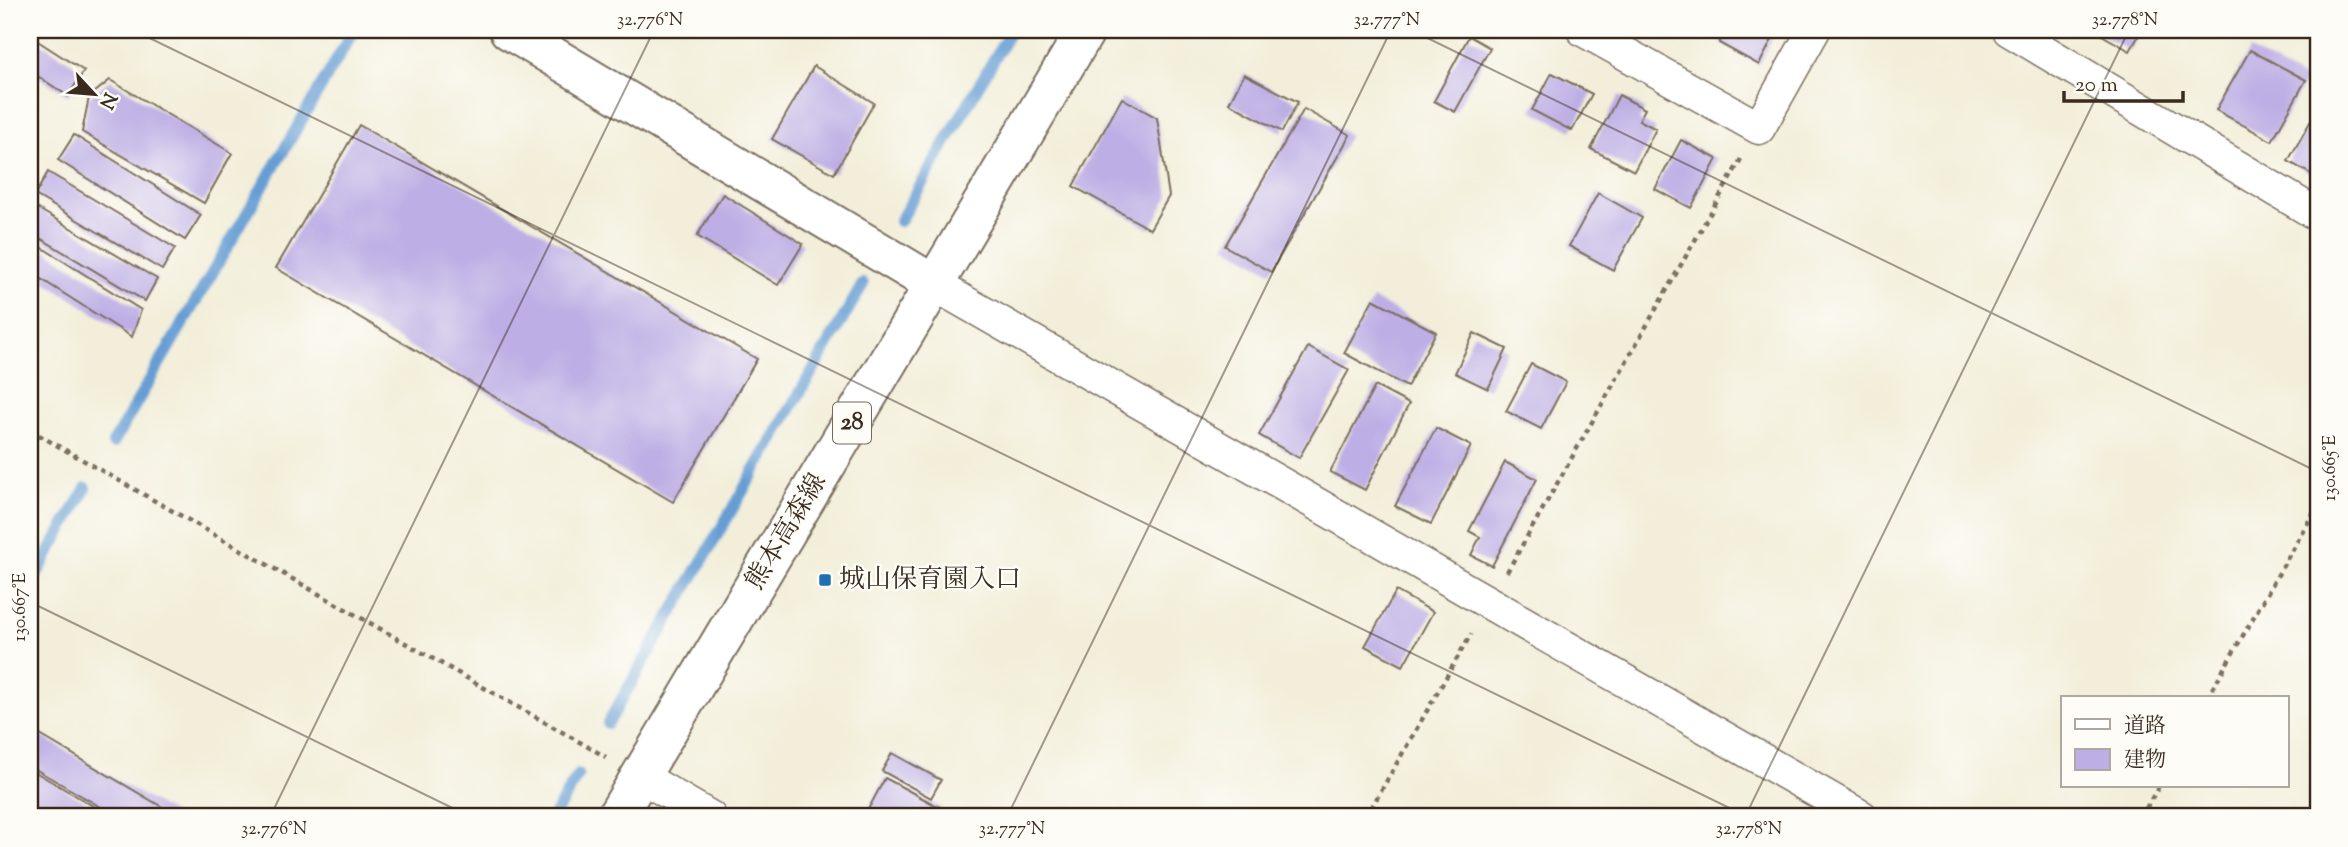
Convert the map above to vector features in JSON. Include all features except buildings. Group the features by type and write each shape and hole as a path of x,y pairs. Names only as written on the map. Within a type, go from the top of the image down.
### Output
{"main road":[{"path":"509,30 935,285"},
{"name":"熊本高森線","path":"616,817 1086,30"}],"street":[{"path":"1583,30 1759,128 1814,30"},
{"path":"2028,35 2318,215"},
{"path":"935,285 1862,817"},
{"path":"640,776 710,817"}],"path":[{"path":"1366,817 1759,128"},
{"path":"30,430 640,776"},
{"path":"2208,696 2318,505"},
{"path":"2141,817 2158,788"}],"waterway":[{"path":"113,443 354,30"},
{"path":"900,221 1011,30"},
{"path":"608,723 863,284"},
{"path":"30,586 86,488"},
{"path":"553,817 578,775"}],"place":[{"name":"城山保育園入口","path":"825,580"}]}
